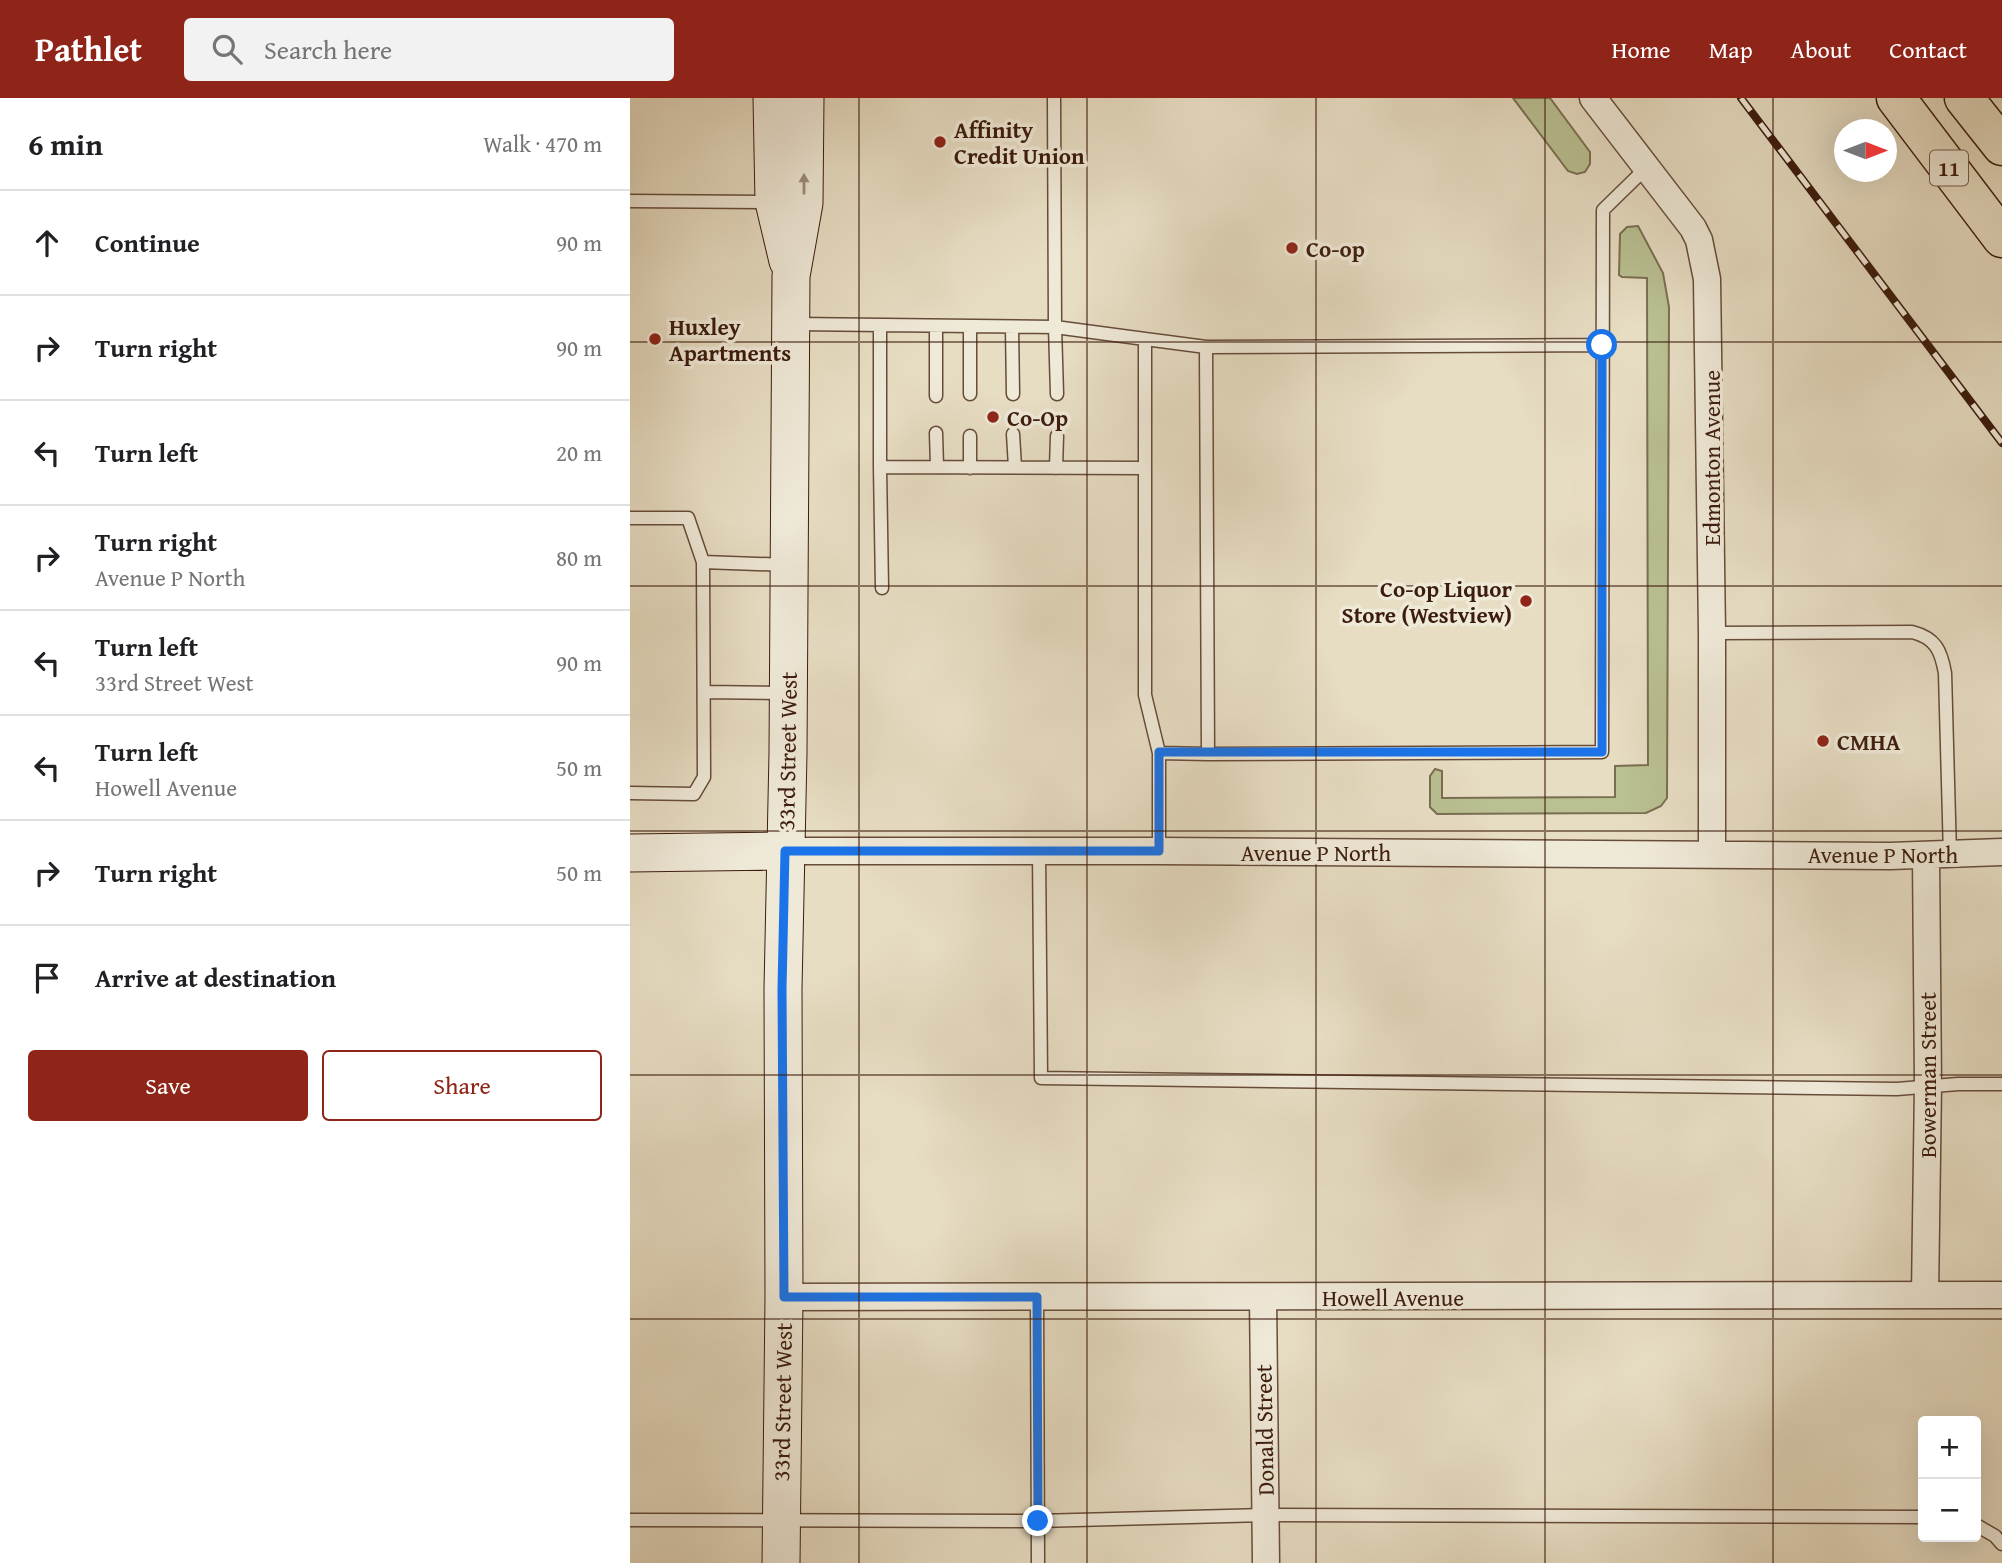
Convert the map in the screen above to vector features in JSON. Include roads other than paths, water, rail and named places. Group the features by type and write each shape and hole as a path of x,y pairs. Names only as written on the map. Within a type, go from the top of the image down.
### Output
{"highway":[{"name":"11","path":"1896,98 2002,238"},
{"name":"11","path":"1964,98 2002,146"}],"main road":[{"name":"33rd Street West","path":"772,98 774,202 791,276"},
{"name":"33rd Street West","path":"781,1563 784,1297 782,989 788,694 791,276 804,203 805,98"},
{"name":"Avenue P North","path":"630,853 785,851"}],"street":[{"name":"Edmonton Avenue","path":"1593,98 1693,228 1699,240 1707,279 1712,853"},
{"name":"Avenue P North","path":"785,851 1938,855 2002,852"},
{"name":"Bowerman Street","path":"1925,1295 1927,1085 1938,855"},
{"name":"Howell Avenue","path":"784,1297 2002,1294"},
{"name":"Donald Street","path":"1263,1297 1266,1563"}],"lane":[{"path":"1054,98 1057,394"},
{"path":"1159,752 1602,752 1603,210 1646,168"},
{"path":"630,201 774,202"},
{"path":"792,324 1055,327 1206,347 1602,345"},
{"path":"880,325 882,588"},
{"path":"936,326 936,396"},
{"path":"970,326 970,394"},
{"path":"1012,327 1013,394"},
{"path":"1145,339 1145,695 1159,752 1159,851"},
{"path":"1206,347 1208,754"},
{"path":"936,433 937,467"},
{"path":"1013,434 1015,467"},
{"path":"970,436 970,468"},
{"path":"1056,468 1057,436"},
{"path":"880,467 1144,468"},
{"path":"630,518 688,518 703,562 704,692 704,777 694,794 630,793"},
{"path":"703,562 788,565"},
{"path":"1712,633 1912,632 1924,635 1934,642 1941,652 1945,673 1938,855"},
{"path":"704,692 788,694"},
{"path":"1039,851 1041,1078 1897,1089 1927,1085 2002,1084"},
{"path":"1037,1297 1038,1563"},
{"path":"630,1520 1038,1521 1265,1515 1918,1517"},
{"path":"1981,1528 2002,1544"}],"railway":[{"path":"1741,98 2002,443"}],"place":[{"name":"Affinity Credit Union","path":"940,142"},
{"name":"Co-op","path":"1292,248"},
{"name":"Huxley Apartments","path":"655,339"},
{"name":"Co-Op","path":"993,417"},
{"name":"Co-op Liquor Store (Westview)","path":"1526,601"},
{"name":"CMHA","path":"1823,741"}]}
